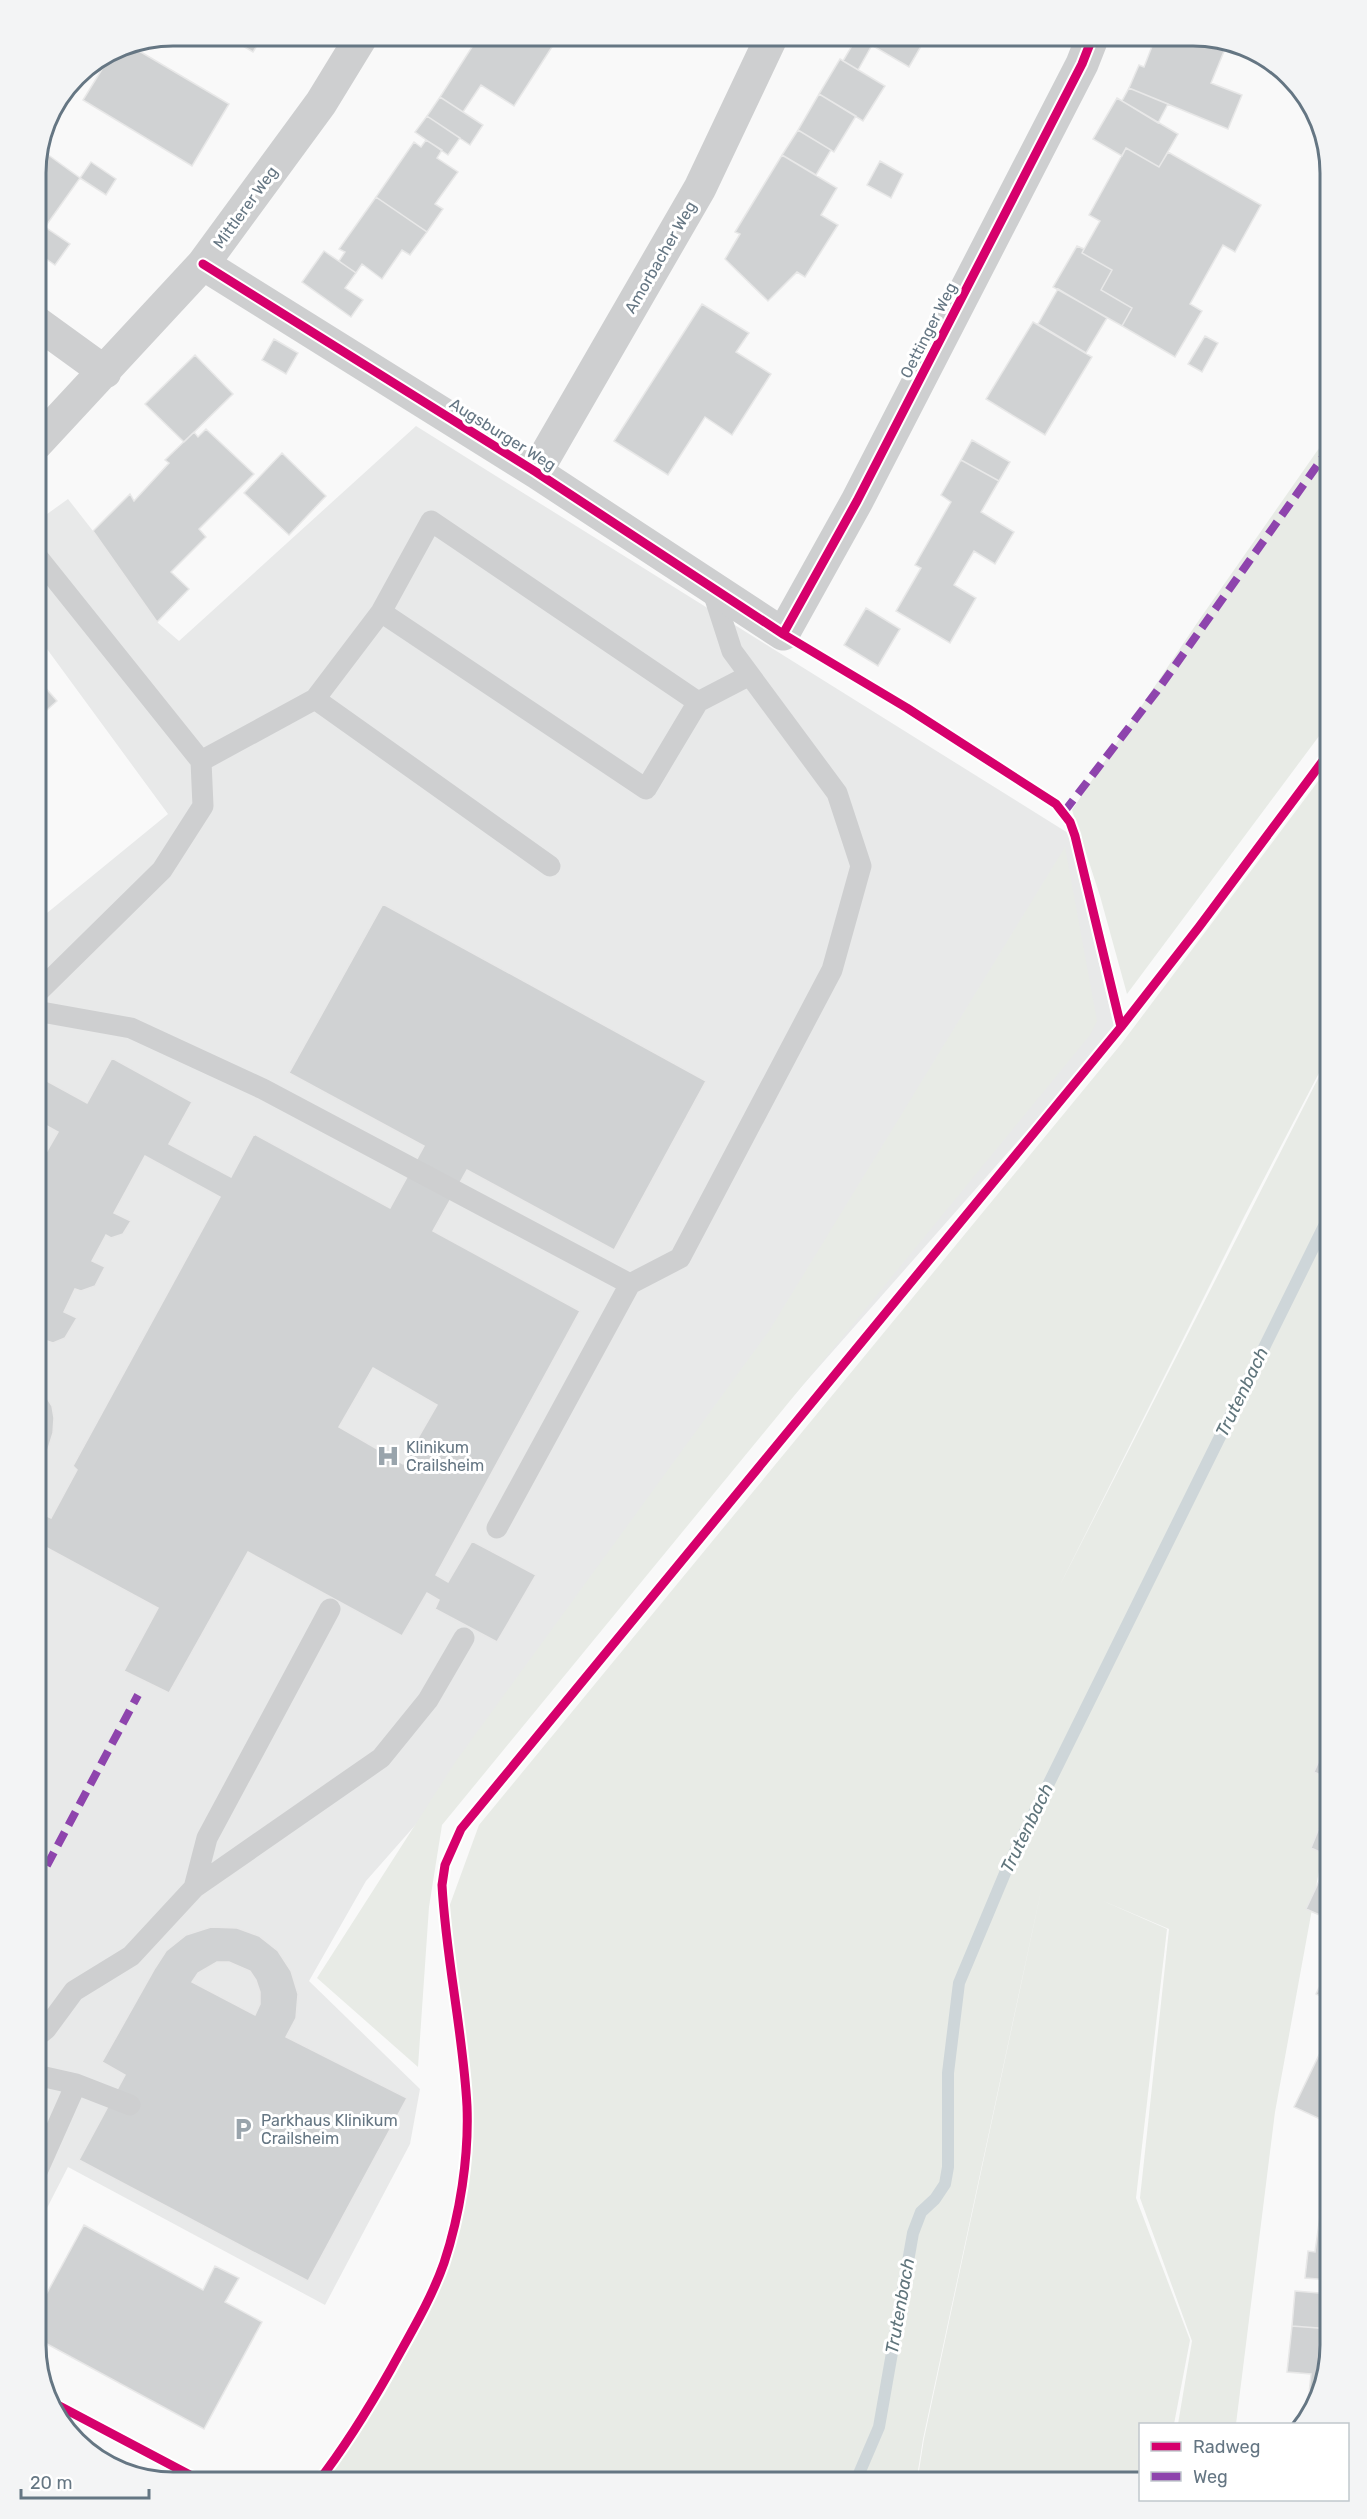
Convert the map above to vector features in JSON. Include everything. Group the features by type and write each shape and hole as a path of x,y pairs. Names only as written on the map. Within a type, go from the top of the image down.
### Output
{"street":[{"name":"Mittlerer Weg","path":"47,433 203,264 321,103 356,46"},
{"name":"Amorbacher Weg","path":"536,472 700,188 767,47"},
{"name":"Oettinger Weg","path":"783,634 857,501 1089,47"},
{"name":"Augsburger Weg","path":"203,264 536,472 783,634"},
{"path":"47,330 105,372"}],"lane":[{"path":"201,761 315,699 381,612 432,521 698,702"},
{"path":"47,569 201,761 203,806 162,870 47,984"},
{"path":"498,1528 630,1284 680,1258 832,970 861,866 837,793 732,651 711,586"},
{"path":"381,612 646,789 698,702 750,675"},
{"path":"315,699 550,866"},
{"path":"47,1013 142,1032 263,1089 630,1284"},
{"path":"194,1888 207,1838 330,1609"},
{"path":"46,2029 74,1991 131,1956 194,1888 381,1758 428,1700 464,1638"},
{"path":"46,2077 76,2084 130,2105"},
{"path":"46,2151 76,2084"}],"shaded area":[{"name":"Klinikum Crailsheim","path":"416,426 1068,833 1115,1031 366,1881 309,1981 420,2089 410,2144 325,2305 68,2167 46,2207 47,913 168,814 47,649 47,514 68,499 157,622 179,641"},
{"path":"1321,445 1321,733 1127,994 1100,896 1072,810 1197,623"},
{"path":"1321,777 1321,1069 1245,1215 1059,1587 1321,1073 1321,1860 1275,2112 1236,2423 1178,2423 1192,2341 1140,2198 1169,1929 1101,1900 1167,1929 1136,2198 1190,2340 1174,2423 1139,2423 1139,2472 919,2472 1044,1877 923,2439 918,2472 331,2472 384,2395 427,2317 447,2267 461,2221 471,2163 472,2107 448,1910 479,1825 1122,1043"},
{"path":"1065,847 1097,1021 1090,1035 442,1825 429,1907 418,2067 317,1978 456,1761 769,1331"},
{"path":"183,2466 194,2472 183,2472"}],"building":[{"path":"243,46 257,46 253,52"},
{"path":"472,46 552,46 514,106 481,85 463,112 440,97"},
{"path":"851,47 871,47 858,70 843,61"},
{"path":"874,47 921,47 909,67"},
{"path":"1152,47 1201,47 1224,51 1211,83 1242,95 1228,129 1129,88 1139,65 1144,67"},
{"path":"140,51 229,104 192,166 83,100 103,68 125,56"},
{"path":"840,59 885,86 863,121 819,94"},
{"path":"1129,88 1168,104 1158,123 1122,101"},
{"path":"819,94 856,116 834,152 798,130"},
{"path":"440,97 483,125 470,145 427,116"},
{"path":"1117,98 1178,134 1159,167 1126,148 1122,156 1093,139"},
{"path":"427,116 460,138 448,155 415,132"},
{"path":"798,130 831,150 816,175 782,155"},
{"path":"426,140 442,150 437,158 458,172 435,204 443,209 427,232 376,197 414,142 421,147"},
{"path":"1126,148 1159,167 1168,152 1261,205 1235,252 1223,245 1190,304 1202,311 1175,357 1122,326 1132,308 1101,290 1112,270 1082,253 1100,221 1089,215"},
{"path":"48,155 80,178 47,224"},
{"path":"782,155 837,188 821,215 838,225 805,277 797,272 768,301 725,259 740,234 735,232"},
{"path":"880,161 903,174 891,198 867,185"},
{"path":"91,162 116,179 106,195 80,178"},
{"path":"376,197 427,232 410,255 402,250 382,279 362,264 356,273 339,261 345,252 339,249"},
{"path":"47,228 70,244 55,265 47,259"},
{"path":"1077,246 1084,249 1082,253 1112,270 1101,290 1132,308 1122,326 1053,287"},
{"path":"324,251 356,273 345,288 363,300 351,317 302,282"},
{"path":"1058,289 1107,318 1086,353 1038,324"},
{"path":"702,304 749,333 736,352 771,374 732,435 705,417 668,475 614,441"},
{"path":"1033,322 1092,357 1045,435 986,399"},
{"path":"1205,336 1218,343 1202,372 1188,364"},
{"path":"274,339 298,353 286,374 262,360"},
{"path":"195,355 233,394 184,442 145,404"},
{"path":"206,429 254,474 199,529 206,537 171,572 189,589 157,622 93,531 130,494 134,501 169,463 165,460 194,432 198,437"},
{"path":"972,440 1010,462 999,481 961,460"},
{"path":"282,453 326,496 289,535 244,493"},
{"path":"961,460 999,481 981,512 1014,532 995,564 974,551 954,585 976,598 950,643 896,611 921,568 915,565 951,502 941,495"},
{"path":"866,608 900,629 878,666 844,645"},
{"path":"47,689 57,701 47,710"},
{"path":"383,904 706,1081 614,1250 467,1170 433,1231 580,1311 436,1575 448,1582 472,1541 536,1575 497,1642 435,1609 439,1600 427,1593 402,1636 248,1552 169,1693 124,1671 158,1608 46,1548 46,1516 51,1518 77,1470 73,1466 220,1197 145,1156 114,1213 131,1221 123,1234 111,1238 106,1235 92,1261 105,1267 95,1286 81,1291 75,1289 64,1312 77,1318 65,1338 53,1343 46,1342 47,1152 58,1132 47,1126 47,1081 87,1103 112,1058 192,1102 169,1144 231,1177 254,1134 390,1208 424,1146 289,1073","holes":["373,1368 437,1405 403,1464 339,1427"]},
{"path":"46,1398 52,1406 54,1418 53,1433 46,1451"},
{"path":"1321,1756 1321,1775 1314,1772"},
{"path":"1319,1828 1321,1829 1321,1852 1311,1848"},
{"path":"1321,1877 1321,1916 1306,1909"},
{"name":"Parkhaus Klinikum Crailsheim","path":"211,1927 237,1928 259,1936 278,1951 291,1971 298,1994 296,2018 286,2037 407,2098 308,2281 79,2160 125,2075 102,2062 166,1951 186,1935","holes":["217,1962 229,1962 250,1971 256,1980 260,1992 260,2004 255,2015 192,1982 198,1973"]},
{"path":"1321,1984 1321,1996 1316,1994"},
{"path":"1321,2051 1321,2119 1294,2107"},
{"path":"1321,2216 1321,2279 1305,2278 1308,2251 1315,2252"},
{"path":"84,2225 203,2290 215,2266 239,2278 225,2302 262,2322 204,2429 46,2343 46,2295"},
{"path":"1295,2291 1321,2293 1321,2328 1292,2326"},
{"path":"1292,2326 1321,2328 1318,2370 1309,2398 1311,2374 1287,2372"}],"waterway":[{"name":"Trutenbach","path":"860,2472 879,2427 913,2233 921,2212 935,2199 945,2184 948,2167 948,2073 959,1983 1008,1866 1321,1232"}],"marked path":[{"path":"1064,812 1157,691 1321,460"},
{"path":"46,1867 138,1695"}],"cycle path":[{"path":"783,634 857,501 1089,47"},
{"path":"203,264 536,472 783,634 907,708 1056,804 1070,822 1075,836 1121,1027"},
{"path":"325,2472 365,2413 420,2317 439,2277 455,2225 465,2165 467,2106 442,1885 445,1865 461,1829 1121,1027 1321,763"},
{"path":"64,2408 184,2472"}],"place":[{"name":"Klinikum Crailsheim","path":"388,1456"},
{"name":"Parkhaus Klinikum Crailsheim","path":"243,2129"}]}
